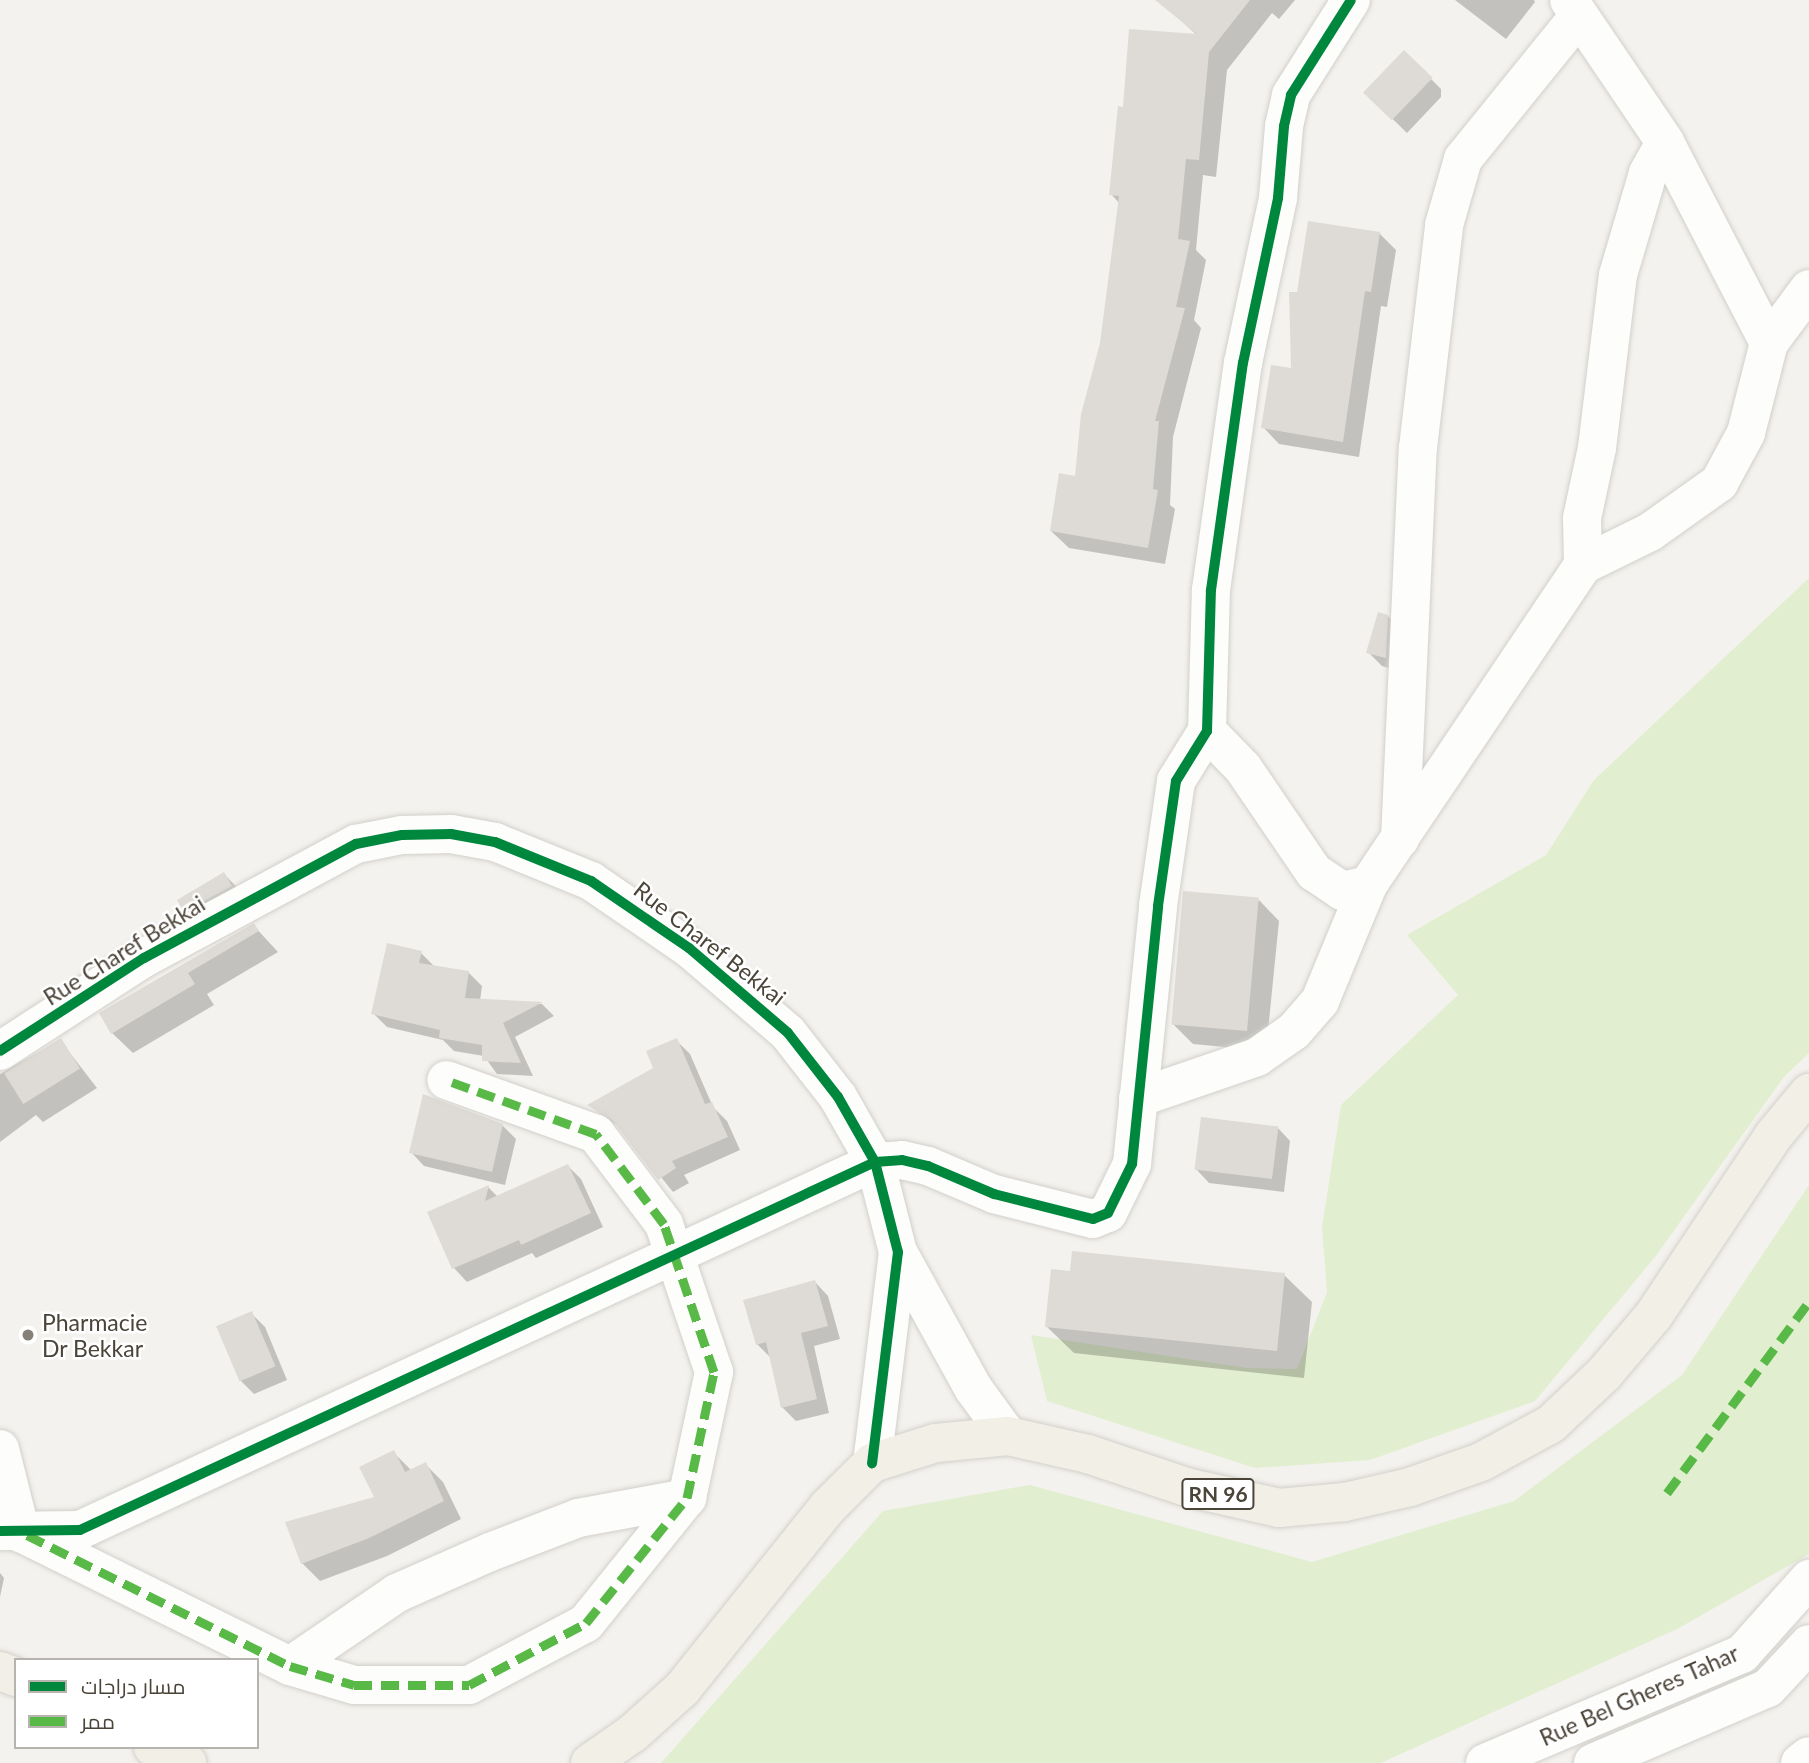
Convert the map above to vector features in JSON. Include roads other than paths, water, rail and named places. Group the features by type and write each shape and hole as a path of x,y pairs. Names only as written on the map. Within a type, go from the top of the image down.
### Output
{"main road":[{"name":"RN 96","path":"590,1763 634,1732 682,1689 828,1507 872,1462 936,1443 1008,1436 1088,1454 1186,1487 1279,1508 1345,1502 1409,1487 1481,1462 1551,1424 1604,1374 1654,1315 1774,1135 1809,1093"},
{"path":"157,1749 187,1763"}],"street":[{"path":"9,1524 80,1530 875,1162 902,1160 928,1166 994,1194 1093,1219 1108,1213 1132,1164 1176,781 1207,731 1211,590 1244,362 1278,198 1283,125 1291,95 1351,0"},
{"path":"1400,839 1418,449 1444,225 1463,159 1574,8 1665,142 1769,343"},
{"path":"1583,565 1582,518 1597,448 1618,275 1648,173 1665,142"},
{"path":"1138,1098 1257,1057 1294,1031 1320,1000 1368,884 1583,565 1650,532 1719,482 1746,433 1769,343 1809,289"},
{"path":"1207,731 1243,768 1314,872 1342,891 1368,884"},
{"name":"Rue Charef Bekkai","path":"0,1051 144,958 356,844 402,835 451,834 495,842 591,881 689,948 788,1033 838,1097 875,1162 904,1275 872,1462"},
{"path":"9,1524 290,1666 354,1685 469,1685 586,1623 687,1498 713,1372 678,1255 664,1224 596,1134 446,1080"},
{"path":"904,1275 973,1388 1008,1436"},
{"path":"0,1450 9,1524"},
{"path":"290,1666 397,1593 489,1552 578,1518 687,1498"},
{"path":"80,1530 100,1569"},
{"name":"Rue Bel Gheres Tahar","path":"1485,1763 1742,1654 1809,1579"},
{"name":"Rue Bel Gheres Tahar","path":"1593,1763 1768,1688 1809,1644"},
{"path":"1800,1763 1809,1756"}],"place":[{"name":"Pharmacie Dr Bekkar","path":"28,1335"}]}
